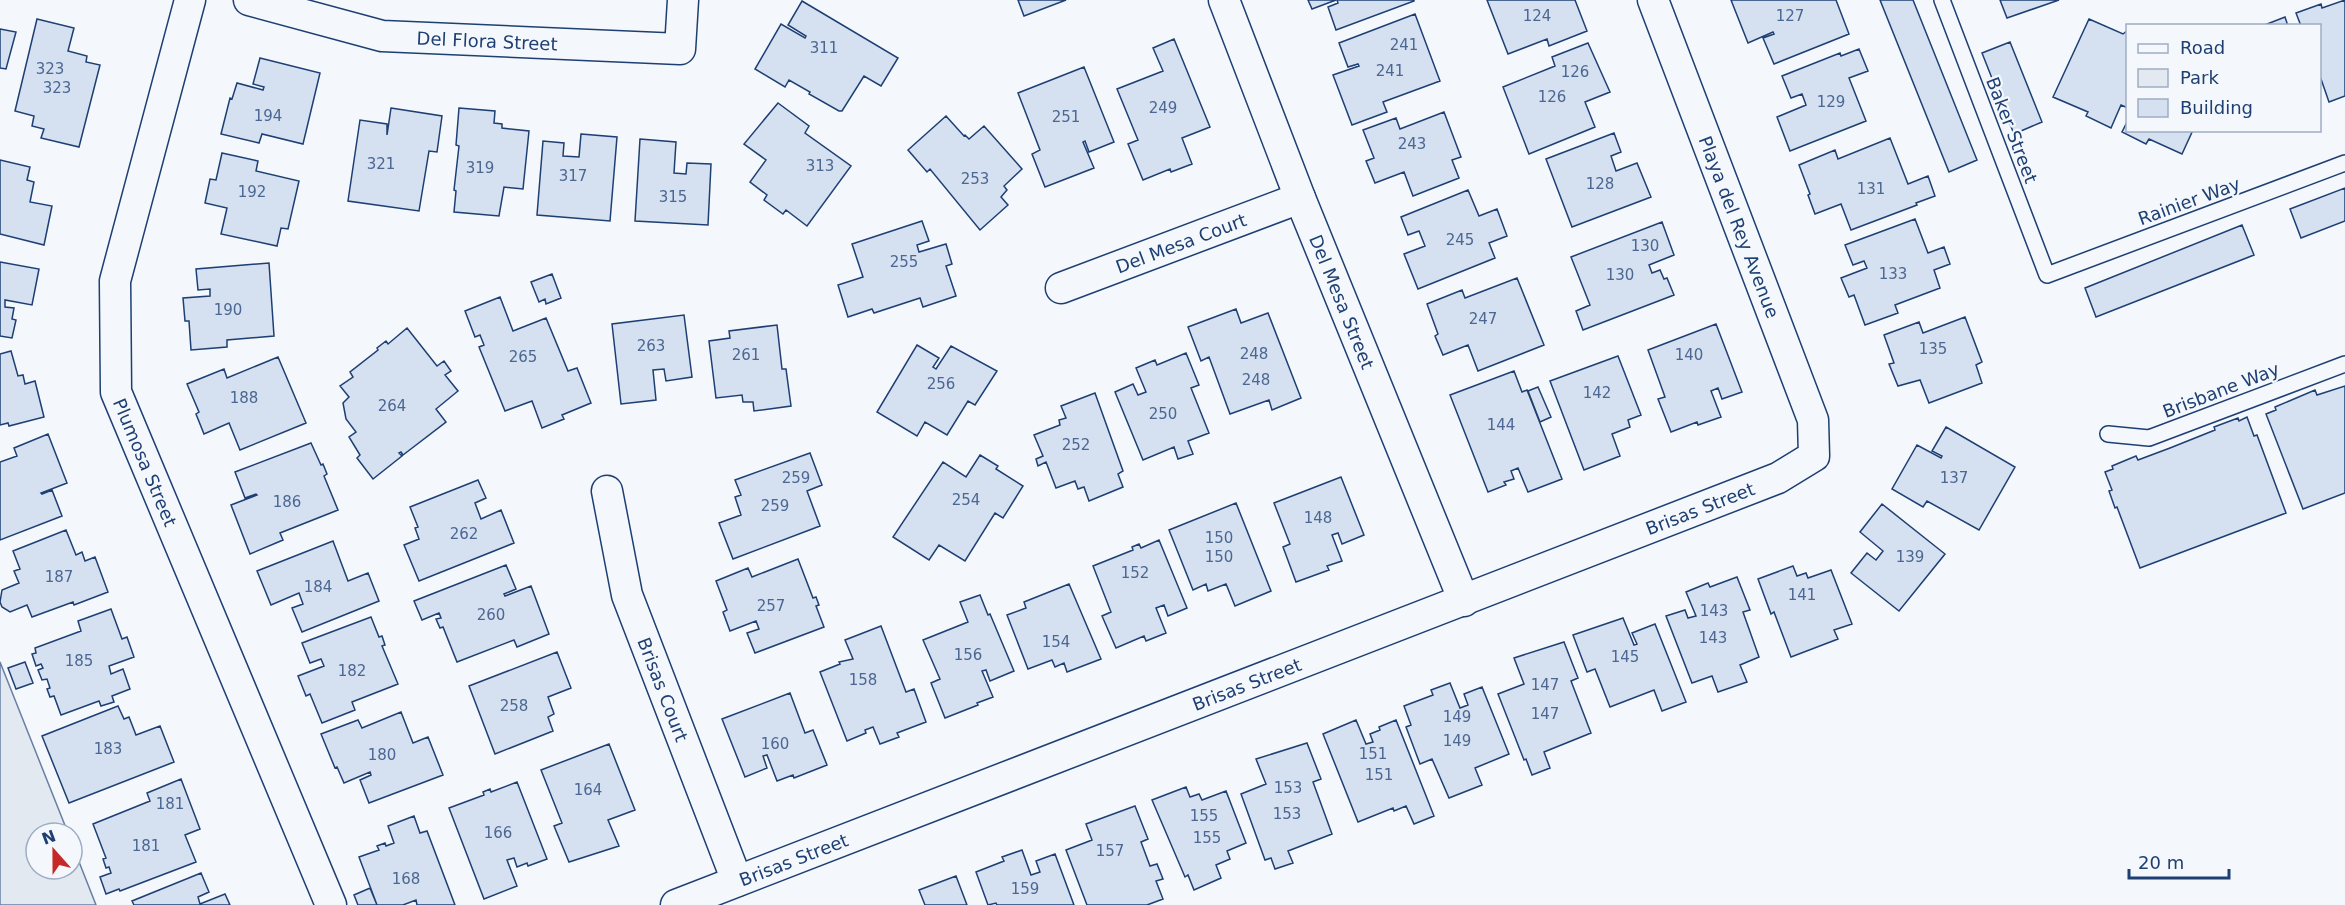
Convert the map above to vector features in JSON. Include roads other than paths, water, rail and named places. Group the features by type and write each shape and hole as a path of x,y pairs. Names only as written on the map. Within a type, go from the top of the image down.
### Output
{"street":[{"name":"Plumosa Street","path":"190,0 115,281 116,392 331,905"},
{"name":"Del Flora Street","path":"249,0 382,36 680,49 683,0"},
{"name":"Del Mesa Street","path":"1224,0 1300,198 1464,601"},
{"name":"Playa del Rey Avenue","path":"1653,0 1814,420 1814,456"},
{"name":"Del Mesa Court","path":"1061,288 1300,198"},
{"name":"Brisas Street","path":"676,905 1778,478 1814,456"},
{"name":"Brisas Court","path":"607,491 627,595 737,881"}],"lane":[{"name":"Baker Street","path":"1942,0 2047,275"},
{"name":"Rainier Way","path":"2047,275 2345,163"},
{"name":"Brisbane Way","path":"2108,434 2149,438 2345,364"}]}
